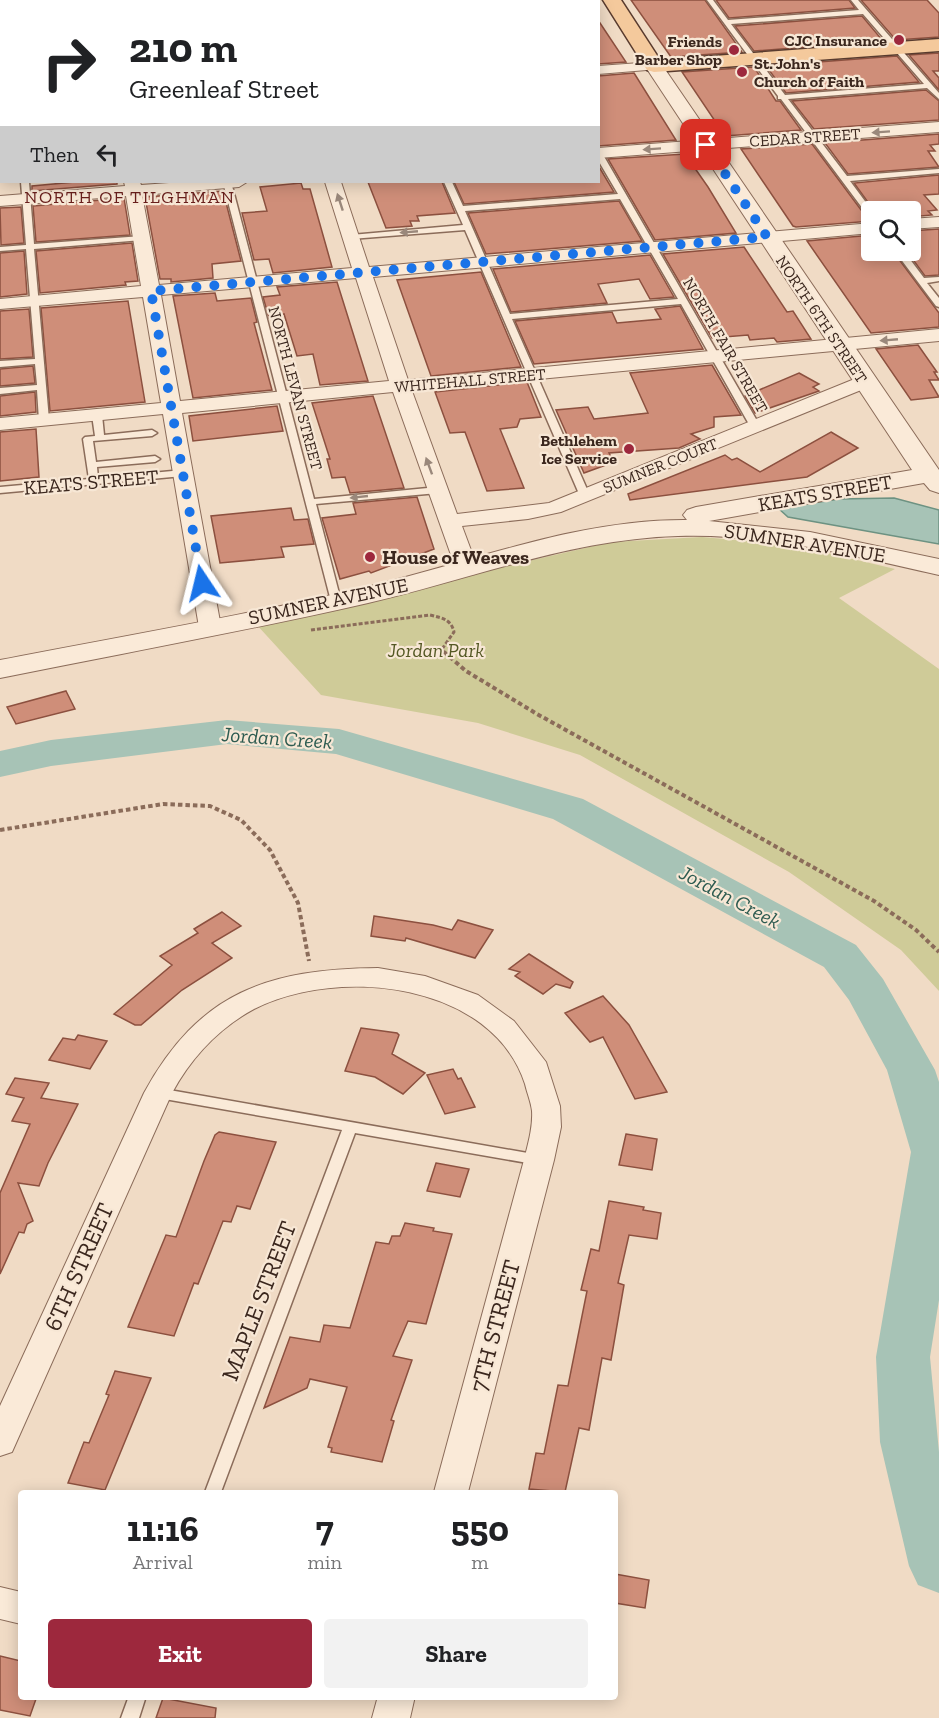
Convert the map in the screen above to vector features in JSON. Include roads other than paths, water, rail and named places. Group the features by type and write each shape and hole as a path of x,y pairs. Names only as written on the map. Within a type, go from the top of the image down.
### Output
{"main road":[{"name":"NORTH 6TH STREET","path":"612,0 654,66"},
{"path":"654,66 939,45"}],"street":[{"path":"600,70 654,66"},
{"name":"NORTH 6TH STREET","path":"654,66 864,382 934,480"},
{"name":"CEDAR STREET","path":"600,153 939,128"},
{"path":"0,201 133,186 206,183"},
{"path":"333,183 401,387 467,569"},
{"path":"133,186 210,627"},
{"path":"921,223 939,222"},
{"path":"0,303 861,229"},
{"name":"WHITEHALL STREET","path":"0,424 939,336"},
{"name":"SUMNER COURT","path":"449,521 554,508 864,382"},
{"name":"KEATS STREET","path":"617,534 703,514 934,480"},
{"name":"SUMNER AVENUE","path":"0,669 336,601 617,534 679,528 746,531 844,546 939,567"},
{"name":"7TH STREET","path":"314,980 354,976 400,979 433,987 463,999 488,1015 510,1034 528,1057 540,1081 546,1107 546,1132 452,1490"},
{"name":"6TH STREET","path":"0,1442 172,1066 189,1044 220,1018 246,1002 276,989 314,980"},
{"path":"0,1603 18,1607"},
{"path":"391,1718 396,1700"}],"lane":[{"path":"710,0 861,201"},
{"path":"854,0 939,97"},
{"path":"726,22 864,12"},
{"path":"781,97 930,84"},
{"name":"NORTH FAIR STREET","path":"600,156 755,426"},
{"path":"844,179 939,171"},
{"path":"25,183 44,420"},
{"name":"NORTH LEVAN STREET","path":"231,183 252,282 336,601"},
{"path":"448,183 585,496"},
{"path":"459,209 623,196"},
{"path":"351,237 467,227"},
{"path":"0,249 142,238"},
{"path":"907,261 939,304"},
{"path":"922,281 939,279"},
{"path":"507,317 684,302"},
{"path":"0,364 40,361"},
{"path":"0,391 41,387"},
{"path":"97,415 100,437"},
{"path":"94,481 88,439 152,433"},
{"path":"92,465 155,459"},
{"name":"KEATS STREET","path":"0,490 183,473"},
{"path":"310,502 438,490"},
{"path":"158,1093 539,1160"},
{"name":"MAPLE STREET","path":"214,1490 350,1127"},
{"path":"130,1718 137,1700"}],"waterway":[{"name":"Jordan Creek","path":"0,764 51,753 227,732 339,742 568,809 840,956 867,991 911,1070 936,1152 903,1357 908,1442 939,1566"}],"place":[{"name":"CJC Insurance","path":"899,40"},
{"name":"Friends Barber Shop","path":"734,50"},
{"name":"St. John's Church of Faith","path":"742,72"},
{"name":"Bethlehem Ice Service","path":"629,449"},
{"name":"House of Weaves","path":"370,557"}],"district":[{"name":"NORTH OF TILGHMAN","path":"130,197"}],"park label":[{"name":"Jordan Park","path":"436,650"}]}
